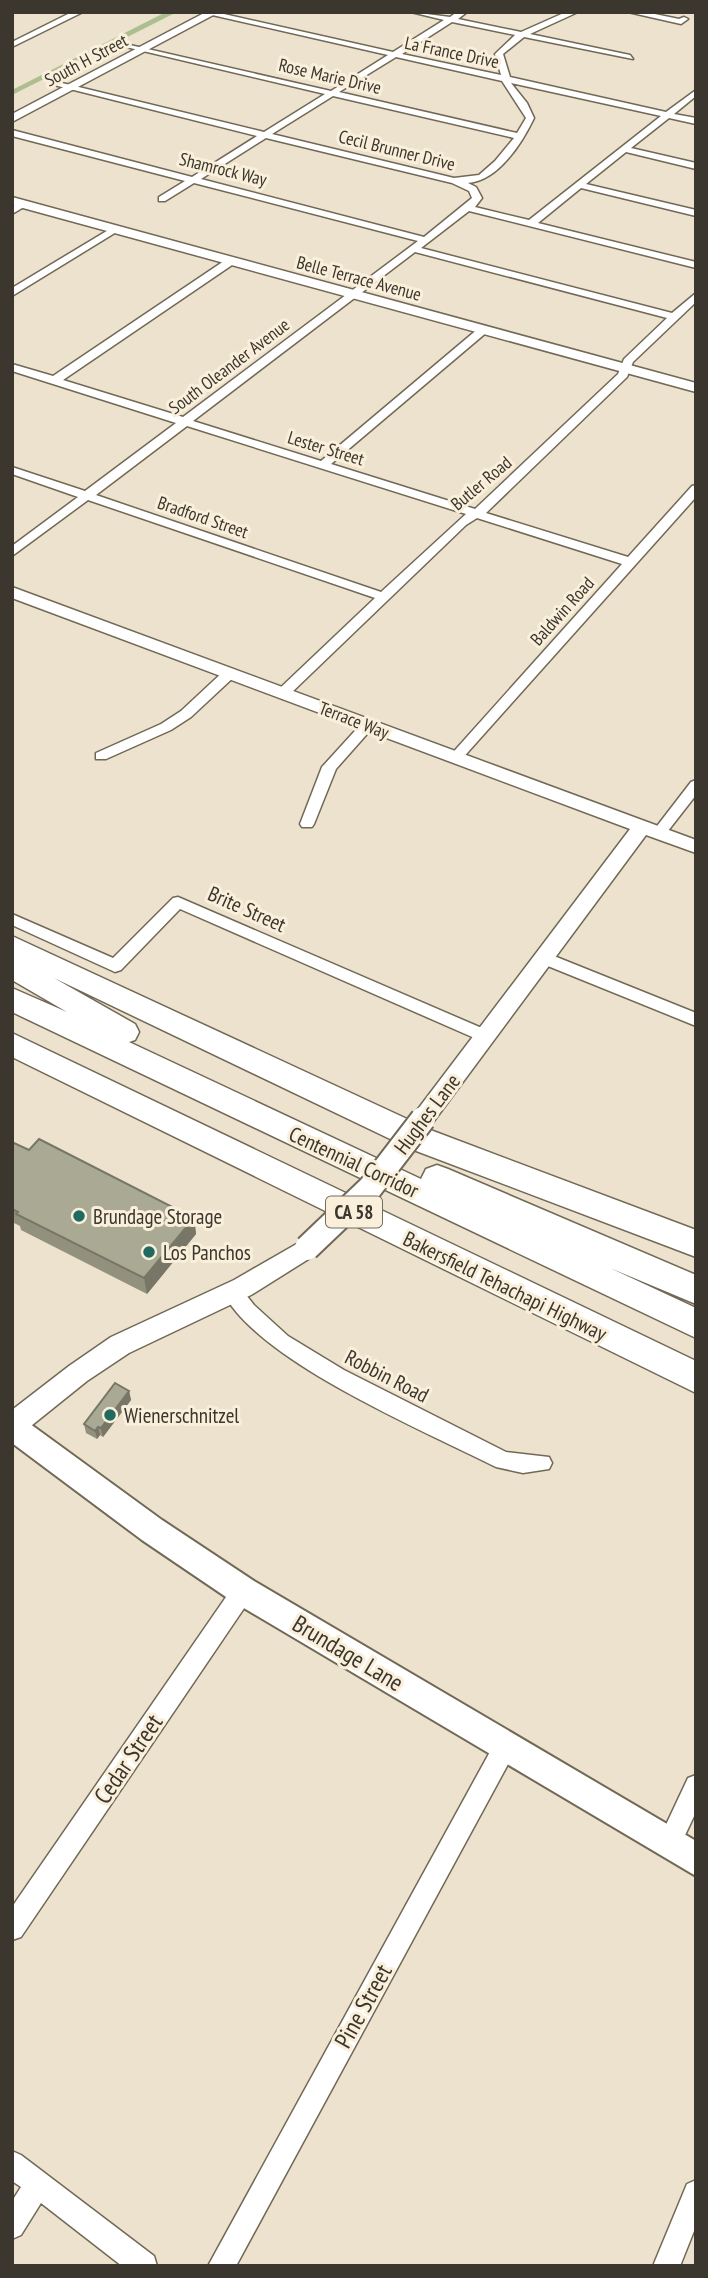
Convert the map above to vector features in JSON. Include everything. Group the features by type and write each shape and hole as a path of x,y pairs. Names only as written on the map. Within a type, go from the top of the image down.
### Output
{"highway":[{"path":"12,946 422,1140 696,1244"},
{"path":"12,967 126,1032 135,1043"},
{"path":"12,986 135,1043 696,1290"},
{"name":"Centennial Corridor","path":"12,999 696,1324"},
{"name":"Bakersfield Tehachapi Highway","path":"12,1044 696,1378"}],"main road":[{"name":"Brundage Lane","path":"12,1426 152,1530 243,1591 696,1860"}],"street":[{"path":"12,45 79,12"},
{"name":"South H Street","path":"12,109 197,12"},
{"path":"415,12 630,57"},
{"path":"162,199 463,12"},
{"path":"455,181 476,180 508,153 522,137 530,118 523,103 508,87 499,54 506,45 574,12"},
{"path":"632,12 681,22 684,19"},
{"name":"South H Street","path":"12,119 209,13"},
{"name":"La France Drive","path":"209,13 696,121"},
{"name":"Rose Marie Drive","path":"131,47 522,137"},
{"name":"Cecil Brunner Drive","path":"58,85 455,181 468,186 476,193 475,202 467,208"},
{"path":"530,224 696,92"},
{"name":"Shamrock Way","path":"12,133 426,240"},
{"path":"624,149 696,166"},
{"path":"579,185 696,213"},
{"name":"Belle Terrace Avenue","path":"16,205 115,229 696,388"},
{"path":"467,208 696,265"},
{"name":"South Oleander Avenue","path":"12,552 467,208"},
{"path":"12,292 115,229"},
{"path":"414,249 674,317"},
{"path":"55,380 231,261"},
{"name":"Butler Road","path":"283,693 462,522 485,508 624,374 624,368 696,296"},
{"path":"323,466 483,330"},
{"name":"Lester Street","path":"12,367 630,562"},
{"name":"Bradford Street","path":"12,470 383,597"},
{"name":"Baldwin Road","path":"455,758 696,489"},
{"name":"Terrace Way","path":"12,592 696,847"},
{"path":"101,756 166,727 196,705 230,673"},
{"path":"307,824 329,767 368,725"},
{"name":"Hughes Lane","path":"12,1426 89,1366 121,1345 155,1326 232,1293 307,1248 338,1223 370,1190 544,958 651,830 696,785"},
{"name":"Brite Street","path":"12,919 115,966 178,902 485,1036"},
{"path":"544,958 696,1020"},
{"name":"Robbin Road","path":"232,1293 272,1337 303,1359 503,1461 542,1463"},
{"name":"Cedar Street","path":"12,1928 243,1591"},
{"name":"Pine Street","path":"221,2266 505,1747"},
{"path":"669,1844 696,1786"},
{"path":"12,2164 144,2266"},
{"path":"12,2226 38,2184"},
{"path":"666,2266 696,2193"}],"building":[{"path":"39,1139 194,1218 144,1278 16,1214 18,1212 12,1209 12,1142 29,1150"},
{"path":"115,1383 129,1391 101,1428 98,1427 95,1431 84,1424"}],"waterway":[{"path":"12,93 173,12"}],"place":[{"name":"Brundage Storage","path":"79,1216"},
{"name":"Los Panchos","path":"149,1252"},
{"name":"Wienerschnitzel","path":"110,1415"}]}
